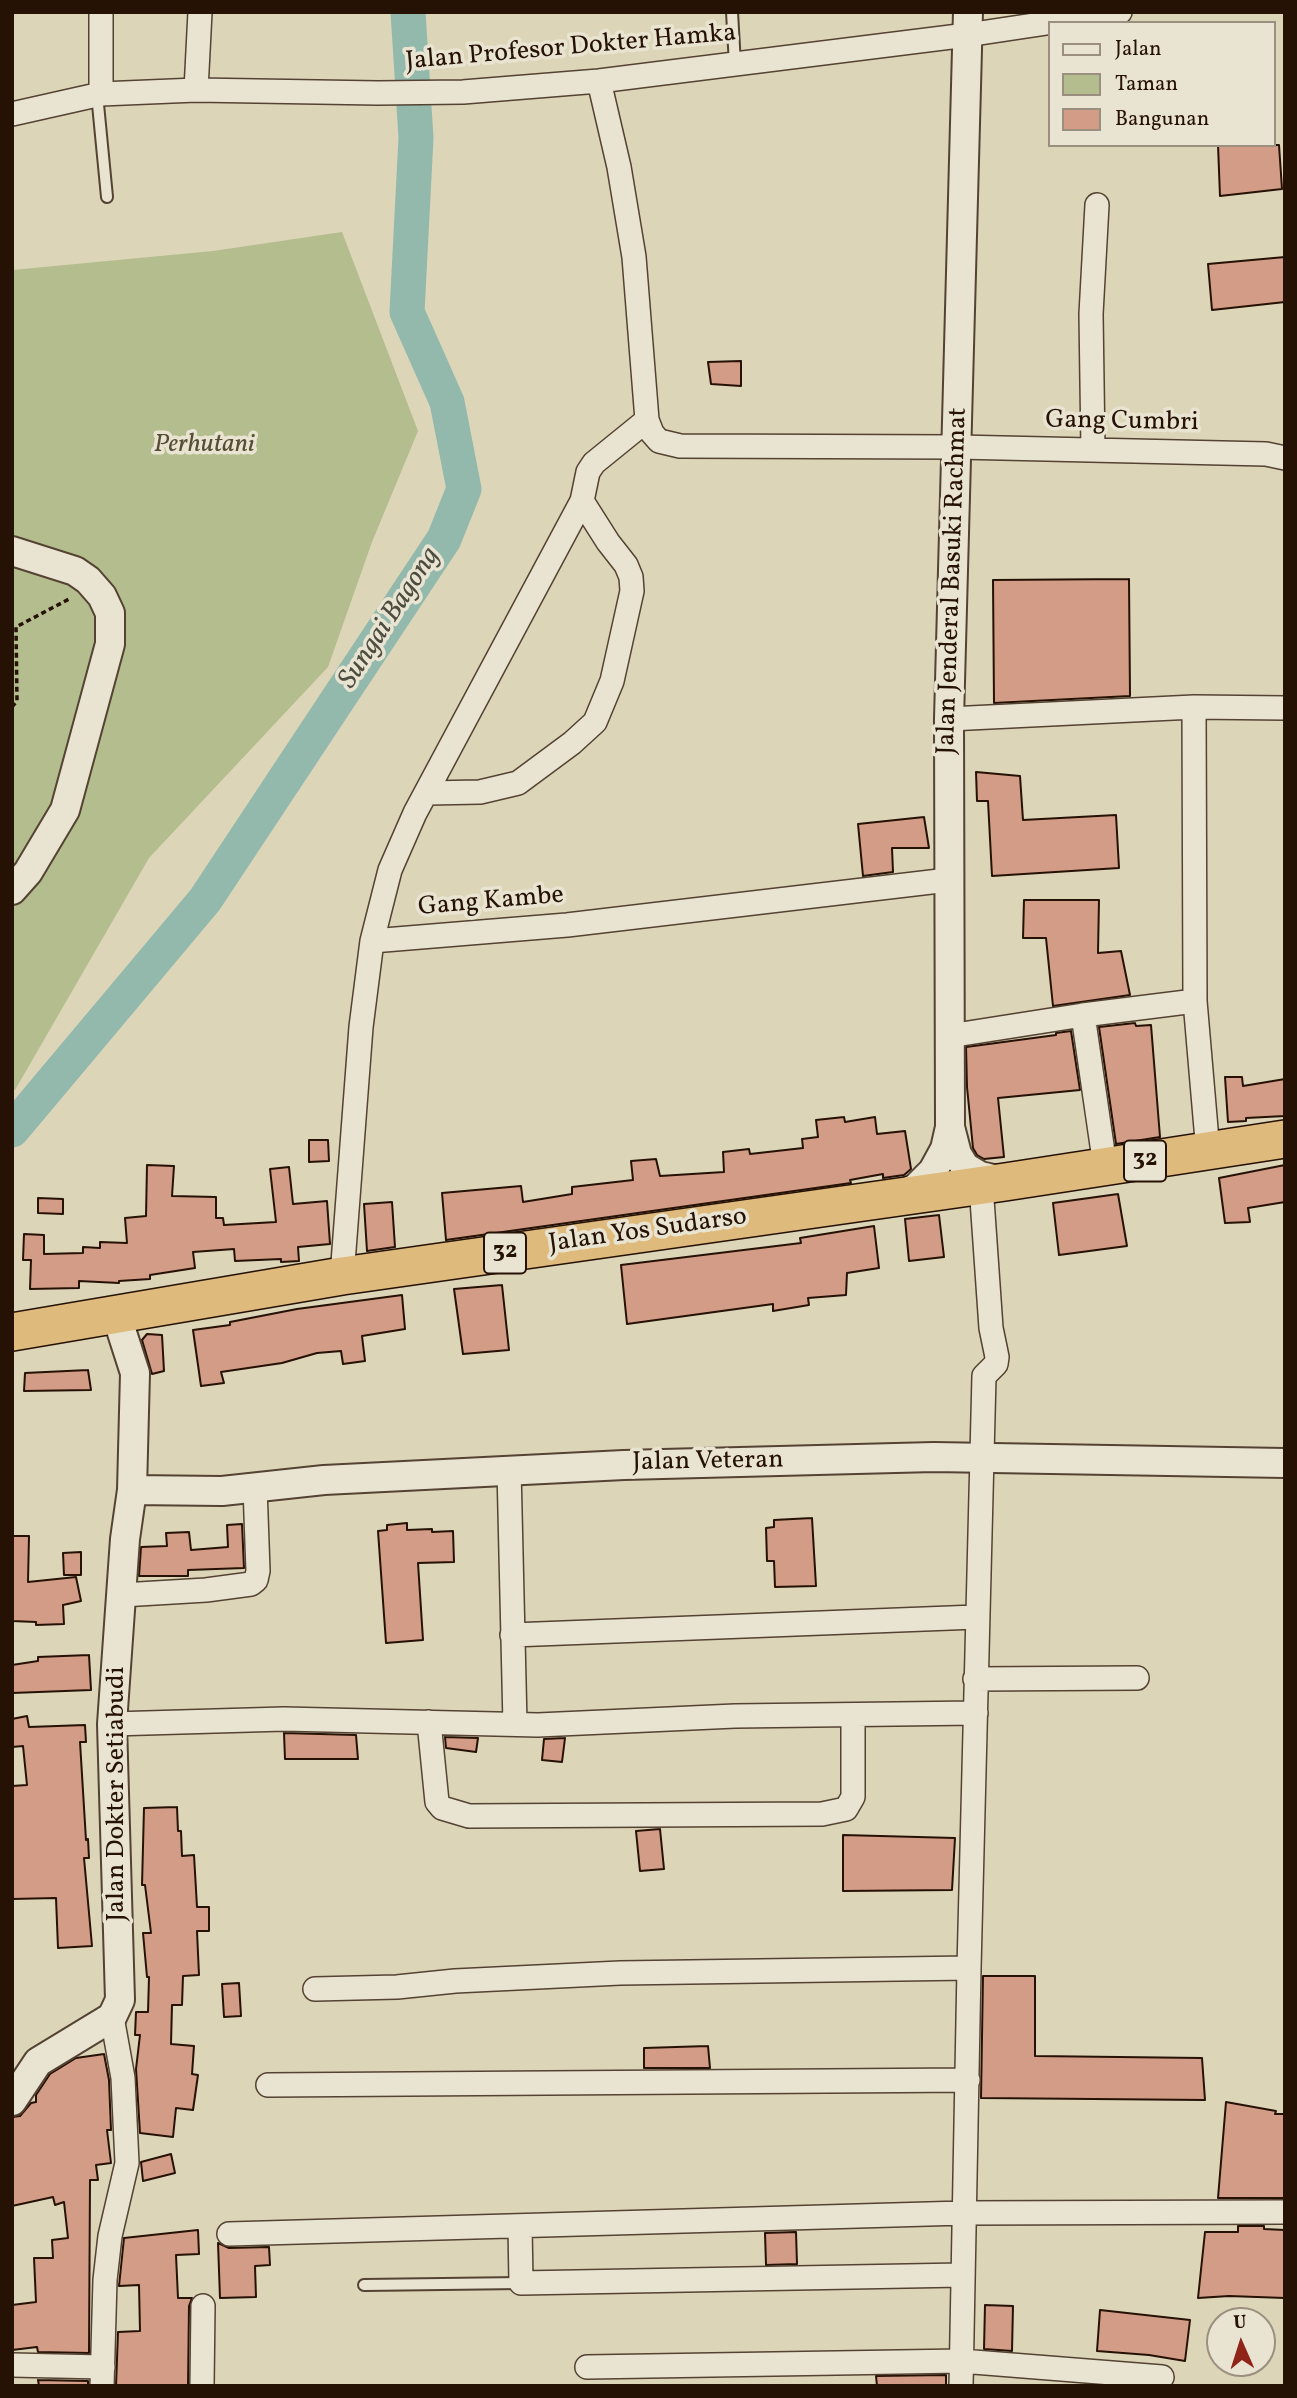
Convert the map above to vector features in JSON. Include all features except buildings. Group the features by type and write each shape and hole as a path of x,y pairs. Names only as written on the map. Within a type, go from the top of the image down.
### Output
{"highway":[{"name":"Jalan Yos Sudarso","path":"12,1332 342,1276 993,1184 1285,1139"}],"street":[{"path":"99,94 101,12"},
{"path":"196,90 200,12"},
{"name":"Jalan Profesor Dokter Hamka","path":"12,114 99,94 196,90 463,92 599,80 736,64 967,23 1120,12"},
{"name":"Jalan Jenderal Basuki Rachmat","path":"950,1128 949,719 967,23"},
{"path":"342,1276 360,1027 372,941 390,870 415,813 582,501 588,472 594,463 647,420 634,257 619,167 599,80"},
{"path":"1093,450 1091,314 1097,205"},
{"name":"Gang Cumbri","path":"647,420 652,433 659,441 680,446 958,447 1266,454 1285,458"},
{"path":"428,793 480,792 518,783 572,743 595,722 612,681 632,591 631,577 626,565 582,501"},
{"path":"12,551 75,571 95,587 110,612 110,644 65,810 28,872 12,890"},
{"path":"1194,707 1195,1000 1208,1152"},
{"path":"949,719 1194,707 1285,708"},
{"name":"Gang Kambe","path":"372,941 567,925 948,880"},
{"path":"949,1037 1195,1000"},
{"path":"1083,1015 1105,1166"},
{"path":"950,1128 957,1154 965,1167 993,1184 991,1328 997,1357 996,1364 984,1376 981,1459 961,2386"},
{"path":"895,1197 916,1188 933,1171 945,1149 950,1128"},
{"name":"Jalan Dokter Setiabudi","path":"112,2017 120,2000 112,1724 125,1539 132,1490 135,1373 116,1314"},
{"name":"Jalan Veteran","path":"132,1490 222,1490 324,1480 509,1469 934,1457 1285,1464"},
{"path":"509,1469 515,1724"},
{"path":"122,1595 206,1590 251,1584 256,1580 258,1542 255,1487"},
{"path":"512,1635 976,1617"},
{"path":"975,1679 1137,1678"},
{"path":"112,1724 284,1719 515,1724 976,1713"},
{"path":"429,1722 437,1802 442,1808 469,1816 822,1814 846,1809 852,1797 853,1714"},
{"path":"315,1989 397,1987 455,1981 620,1973 969,1968"},
{"path":"12,2101 38,2062 112,2017 123,2078 127,2163 110,2236 105,2280 103,2377 12,2365"},
{"path":"268,2085 968,2080"},
{"path":"229,2234 963,2213 1285,2212"},
{"path":"520,2225 522,2283 962,2275"},
{"path":"202,2386 203,2306"},
{"path":"587,2367 961,2361 1162,2377"}],"lane":[{"path":"732,12 736,64"},
{"path":"99,94 107,197"},
{"path":"364,2285 522,2283"}],"path":[{"path":"12,707 17,701 16,627 95,587"}],"green space":[{"name":"Perhutani","path":"342,232 418,431 372,542 328,667 149,858 15,1090 12,1090 12,270 213,251"}],"waterway":[{"name":"Sungai Bagong","path":"12,1130 205,900 444,539 464,489 447,402 407,312 416,138 408,12"}]}
